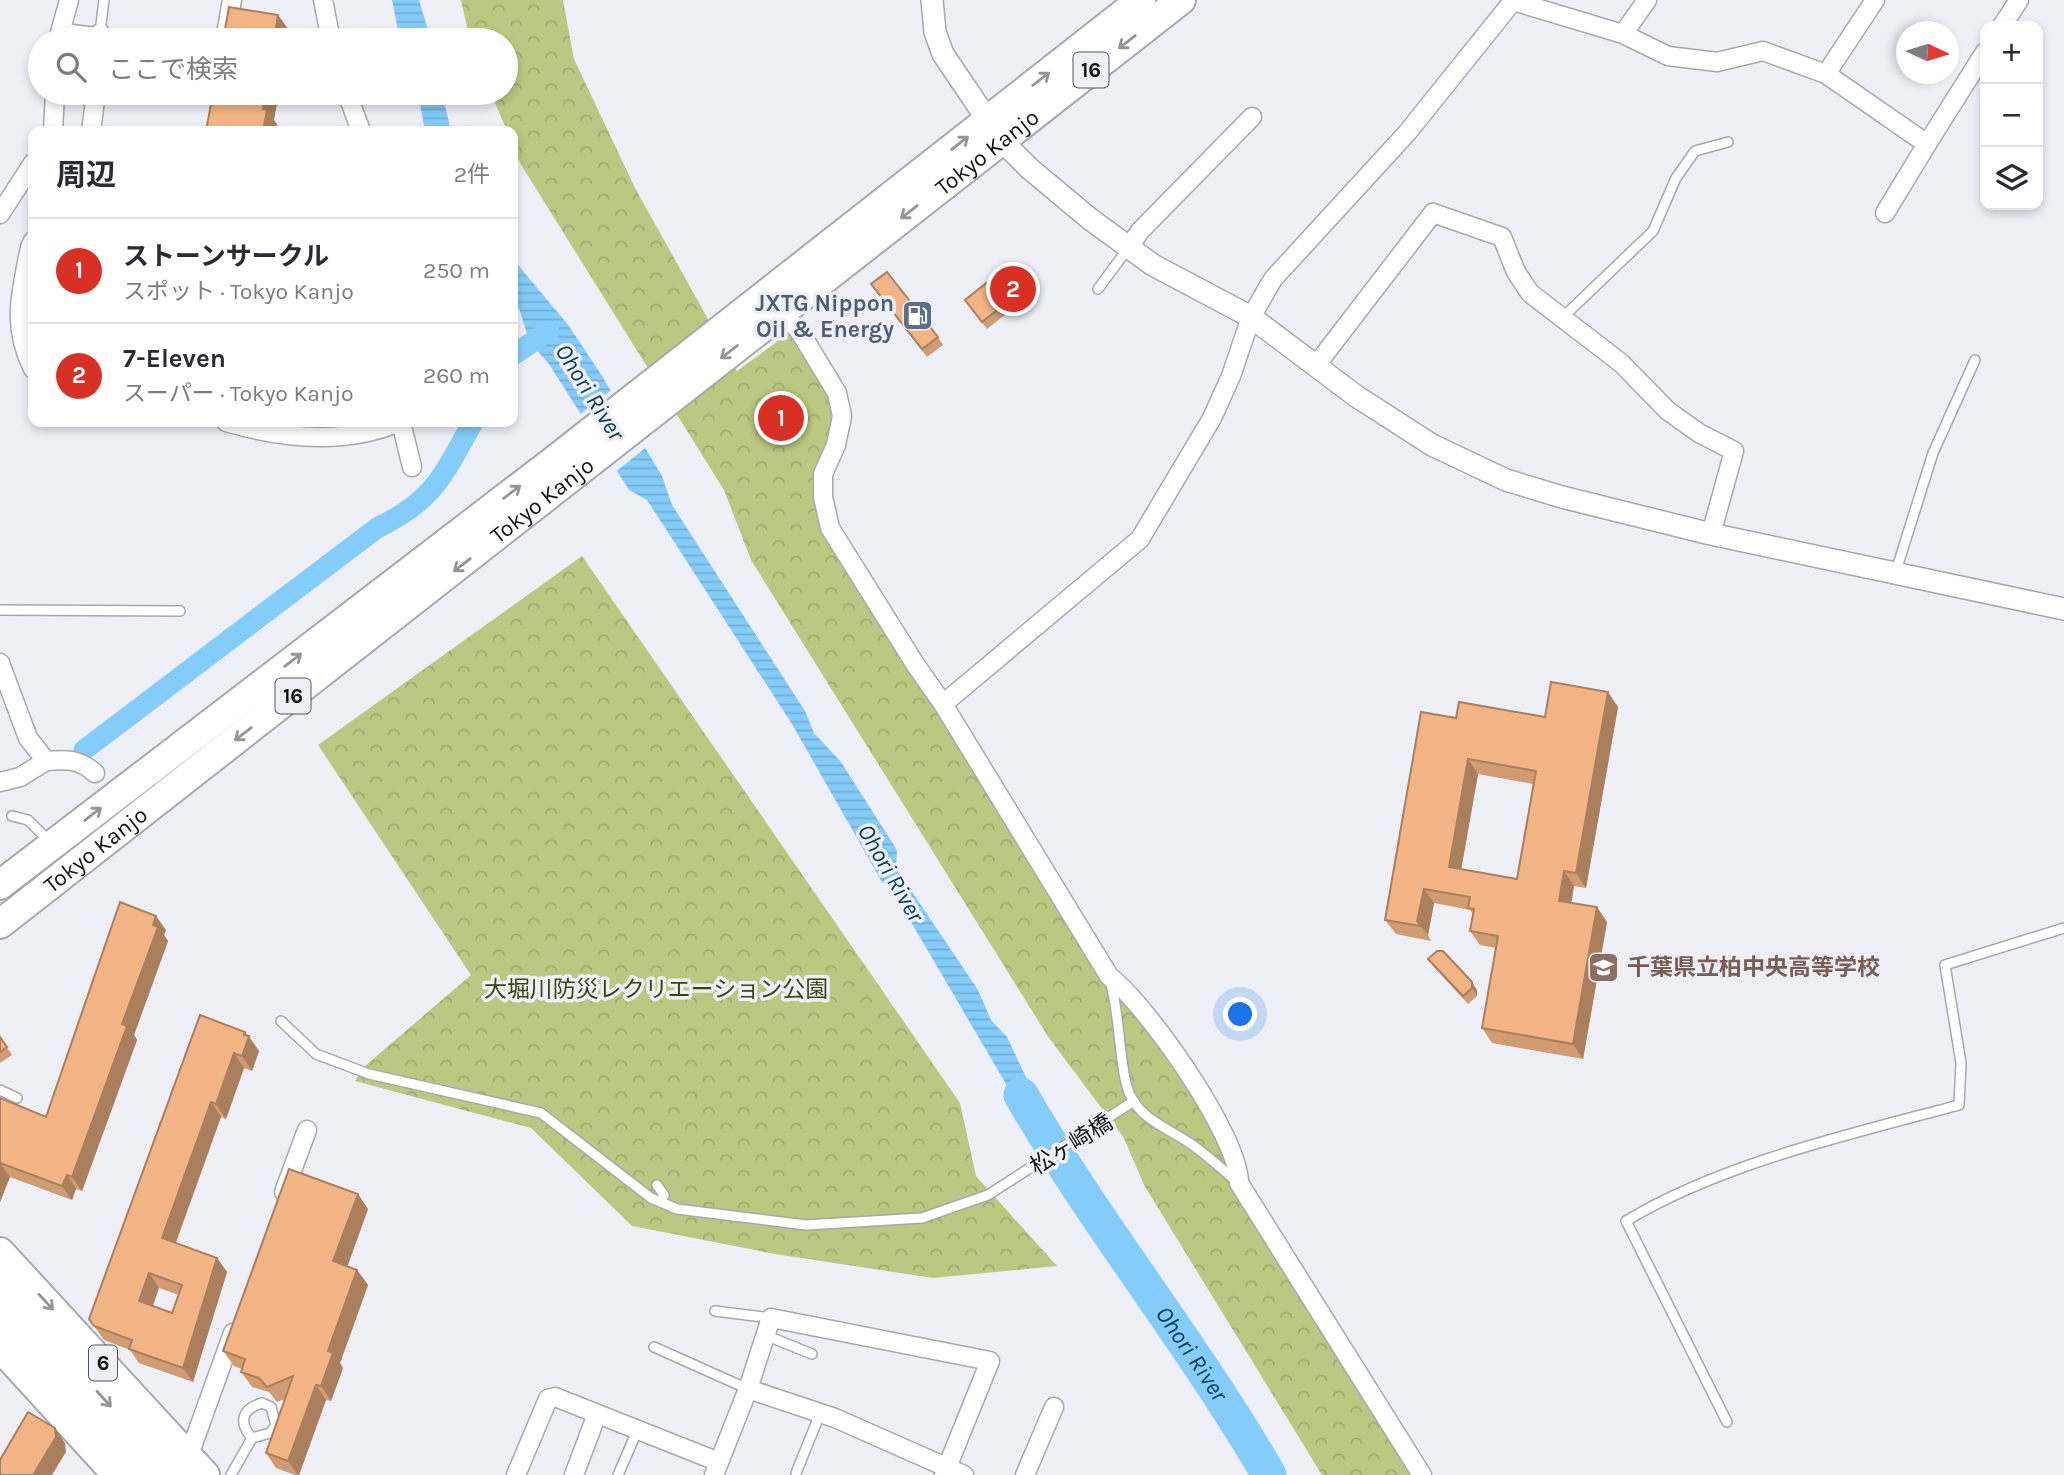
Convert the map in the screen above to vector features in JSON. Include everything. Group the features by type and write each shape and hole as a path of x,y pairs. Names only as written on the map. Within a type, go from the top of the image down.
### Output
{"highway":[{"name":"Tokyo Kanjo","path":"662,389 782,312 1141,0"},
{"name":"Tokyo Kanjo","path":"0,924 662,389 994,130 1181,0"},
{"name":"Tokyo Kanjo","path":"0,885 565,468"},
{"name":"6","path":"0,1252 179,1464"},
{"name":"6","path":"0,1285 23,1341 117,1475"},
{"name":"6","path":"0,1317 143,1475"},
{"name":"6","path":"23,1341 179,1464 205,1475"}],"street":[{"path":"60,28 69,0"},
{"path":"227,28 232,0"},
{"path":"323,0 329,28"},
{"path":"932,0 934,33 943,54 994,130 1040,177 1153,265 1251,317 1392,421 1432,445 1506,480 1711,534 1896,571 2064,609"},
{"path":"1623,34 1647,0"},
{"path":"1826,74 1875,0"},
{"path":"2005,21 2019,0"},
{"path":"943,704 1050,611 1140,539 1212,418 1231,376 1251,317 1273,279 1407,133 1513,1 1623,34 1668,56 1717,62 1763,51 1826,74 1927,144"},
{"path":"1885,213 1980,60"},
{"path":"52,126 54,105"},
{"path":"92,126 94,105"},
{"path":"351,105 359,126"},
{"path":"1129,247 1140,231 1252,117"},
{"path":"0,214 28,171"},
{"path":"1317,364 1433,213 1502,237 1516,272 1530,293 1622,363 1668,411 1699,433 1734,451 1711,534"},
{"path":"28,261 18,326 28,359"},
{"path":"782,312 800,332 837,393 842,415 836,445 823,474 823,497 830,528 943,704 1109,976 1124,987 1171,1046 1235,1159 1239,1183 1422,1475"},
{"path":"243,427 257,431 331,437 378,431 388,427"},
{"path":"401,427 412,467"},
{"path":"0,663 28,738 46,761"},
{"path":"0,782 20,776 46,761 66,759 83,762 95,774"},
{"path":"278,1208 307,1130"},
{"path":"179,1464 192,1444 240,1313"},
{"path":"516,1475 548,1399 555,1397 717,1468 748,1389 768,1327 990,1362 945,1471"},
{"path":"748,1389 820,1414 945,1471 964,1475"},
{"path":"1025,1475 1054,1407"},
{"path":"574,1475 597,1415"}],"lane":[{"path":"101,28 104,0"},
{"path":"1561,319 1654,231 1676,178 1695,151 1728,142"},
{"path":"1098,289 1129,247"},
{"path":"1896,571 1933,453 1975,360"},
{"path":"0,610 180,611"},
{"path":"12,816 28,820 52,845"},
{"path":"1727,1422 1626,1220 1656,1203 1791,1151 1959,1105 1961,1062 1945,965 2064,928"},
{"path":"1109,976 1117,1005 1126,1084 1134,1101 1146,1118 1191,1144 1239,1183"},
{"path":"281,1021 316,1054 369,1074 541,1113 661,1202 664,1195 657,1185"},
{"path":"0,1090 17,1098"},
{"name":"松ヶ崎橋","path":"661,1202 677,1209 806,1225 922,1217 988,1195 1134,1101"},
{"path":"715,1311 768,1327 812,1354"},
{"path":"654,1348 748,1389"},
{"path":"796,1473 820,1414"},
{"path":"618,1475 637,1432"},
{"path":"231,1475 252,1438"}],"green space":[{"path":"461,0 563,0 574,59 635,188 737,371 789,333 831,396 834,424 820,458 815,485 827,536 1002,816 1161,1043 1414,1475 1322,1475 1144,1185 1124,1138 1049,1038 751,560 724,490 520,163 518,126 505,126 496,105 518,105 518,28 467,28"},
{"name":"大堀川防災レクリエーション公園","path":"582,556 960,1103 976,1176 1057,1266 933,1278 775,1254 632,1226 531,1128 355,1081 365,1066 471,975 318,745"}],"water":[{"path":"392,0 419,0 427,28 398,28"},
{"path":"420,105 445,105 450,126 424,126"},
{"path":"518,265 569,326 602,376 662,476 672,505 805,711 814,733 841,762 897,850 896,868 978,990 991,1020 1007,1037 1052,1132 1040,1142 894,893 882,882 792,724 647,500 629,490 549,364 529,341 520,311"}],"pier":[{"path":"614,388 648,446 614,473 578,416"}],"building":[{"path":"229,7 278,15 276,28 225,28"},
{"path":"211,105 264,105 263,109 267,110 264,126 207,126"},
{"path":"1009,265 1026,287 982,322 965,300"},
{"path":"887,272 938,337 922,349 871,284"},
{"path":"1551,682 1608,692 1576,873 1564,871 1559,901 1597,907 1573,1044 1482,1028 1498,936 1470,931 1474,909 1468,908 1470,897 1424,889 1417,921 1421,926 1385,920 1421,712 1456,718 1459,702 1545,717","holes":["1468,759 1536,771 1517,879 1449,867"]},
{"path":"120,902 156,916 153,925 158,927 122,1024 127,1026 72,1177 67,1175 62,1186 0,1163 0,1098 46,1117"},
{"path":"1437,951 1443,951 1472,982 1472,988 1463,996 1428,959"},
{"path":"200,1015 245,1032 244,1035 249,1036 242,1056 234,1053 216,1104 211,1102 162,1238 217,1258 183,1368 129,1349 132,1340 94,1326 89,1319","holes":["149,1273 182,1285 172,1313 139,1301"]},
{"path":"0,1037 7,1047 0,1052"},
{"path":"289,1169 358,1194 333,1261 357,1270 328,1351 333,1353 321,1386 316,1385 288,1461 266,1453 293,1376 267,1387 259,1378 241,1372 245,1359 223,1351"},
{"path":"28,1412 55,1428 56,1437 33,1475 0,1475 0,1460"}],"waterway":[{"path":"518,352 549,331"},
{"path":"84,750 377,528 412,507 436,484 470,427"},
{"name":"Ohori River","path":"1021,1095 1050,1144 1209,1379 1269,1475"}],"place":[{"name":"7-Eleven","path":"1013,289"},
{"name":"JXTG Nippon Oil & Energy","path":"917,316"},
{"name":"ストーンサークル","path":"781,418"},
{"name":"千葉県立柏中央高等学校","path":"1604,967"}]}
